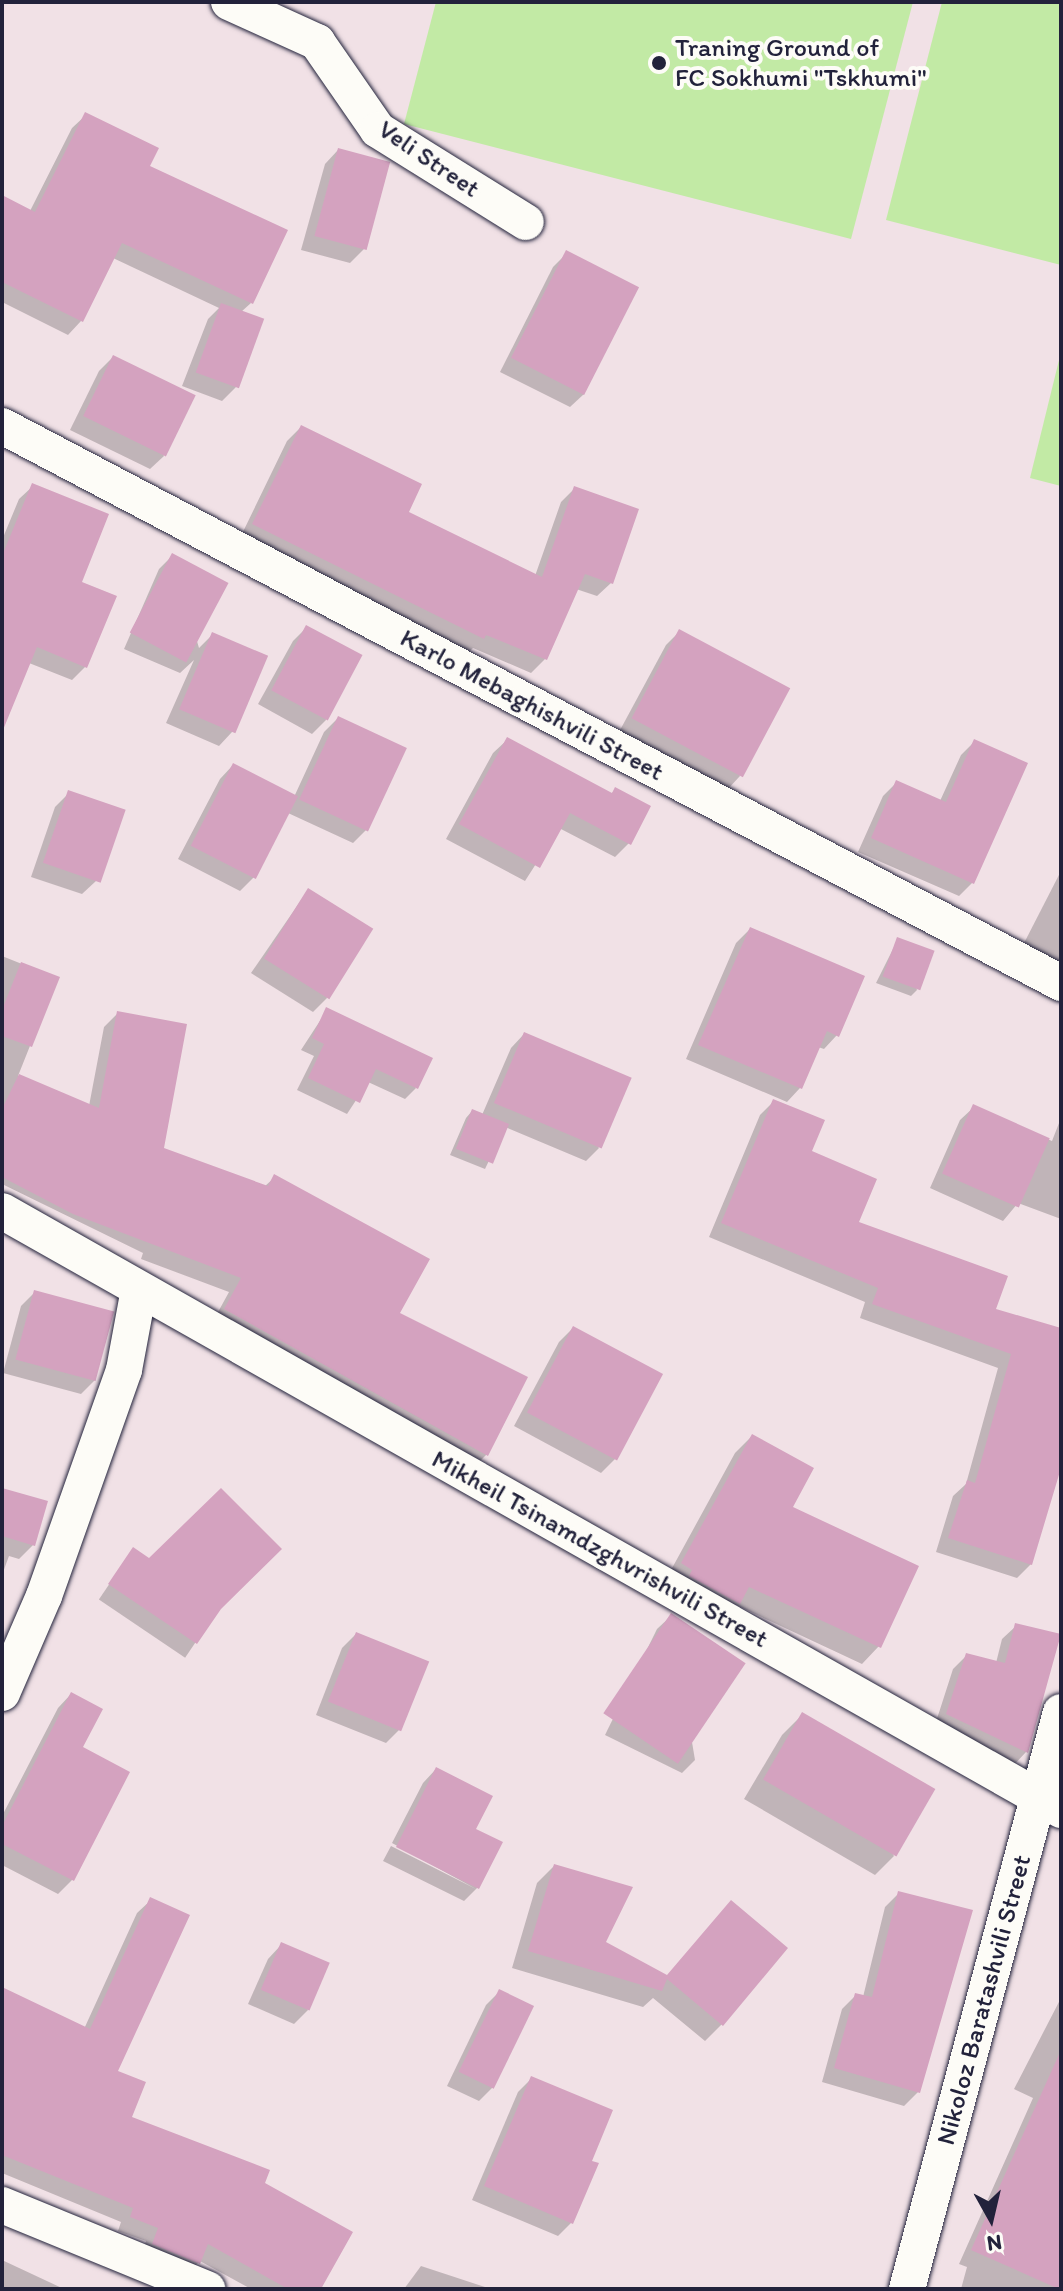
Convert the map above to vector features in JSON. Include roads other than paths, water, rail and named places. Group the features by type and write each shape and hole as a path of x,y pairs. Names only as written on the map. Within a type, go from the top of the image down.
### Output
{"street":[{"name":"Veli Street","path":"229,2 317,42 378,130 526,222"},
{"name":"Karlo Mebaghishvili Street","path":"2,426 1061,983"},
{"name":"Mikheil Tsinamdzghvrishvili Street","path":"2,1211 1050,1803"},
{"path":"2,1693 44,1596 124,1370 139,1289"},
{"name":"Nikoloz Baratashvili Street","path":"907,2289 1050,1803 1061,1712"},
{"path":"2,2205 207,2289"}],"place":[{"name":"Traning Ground of FC Sokhumi \"Tskhumi\"","path":"659,63"}]}
